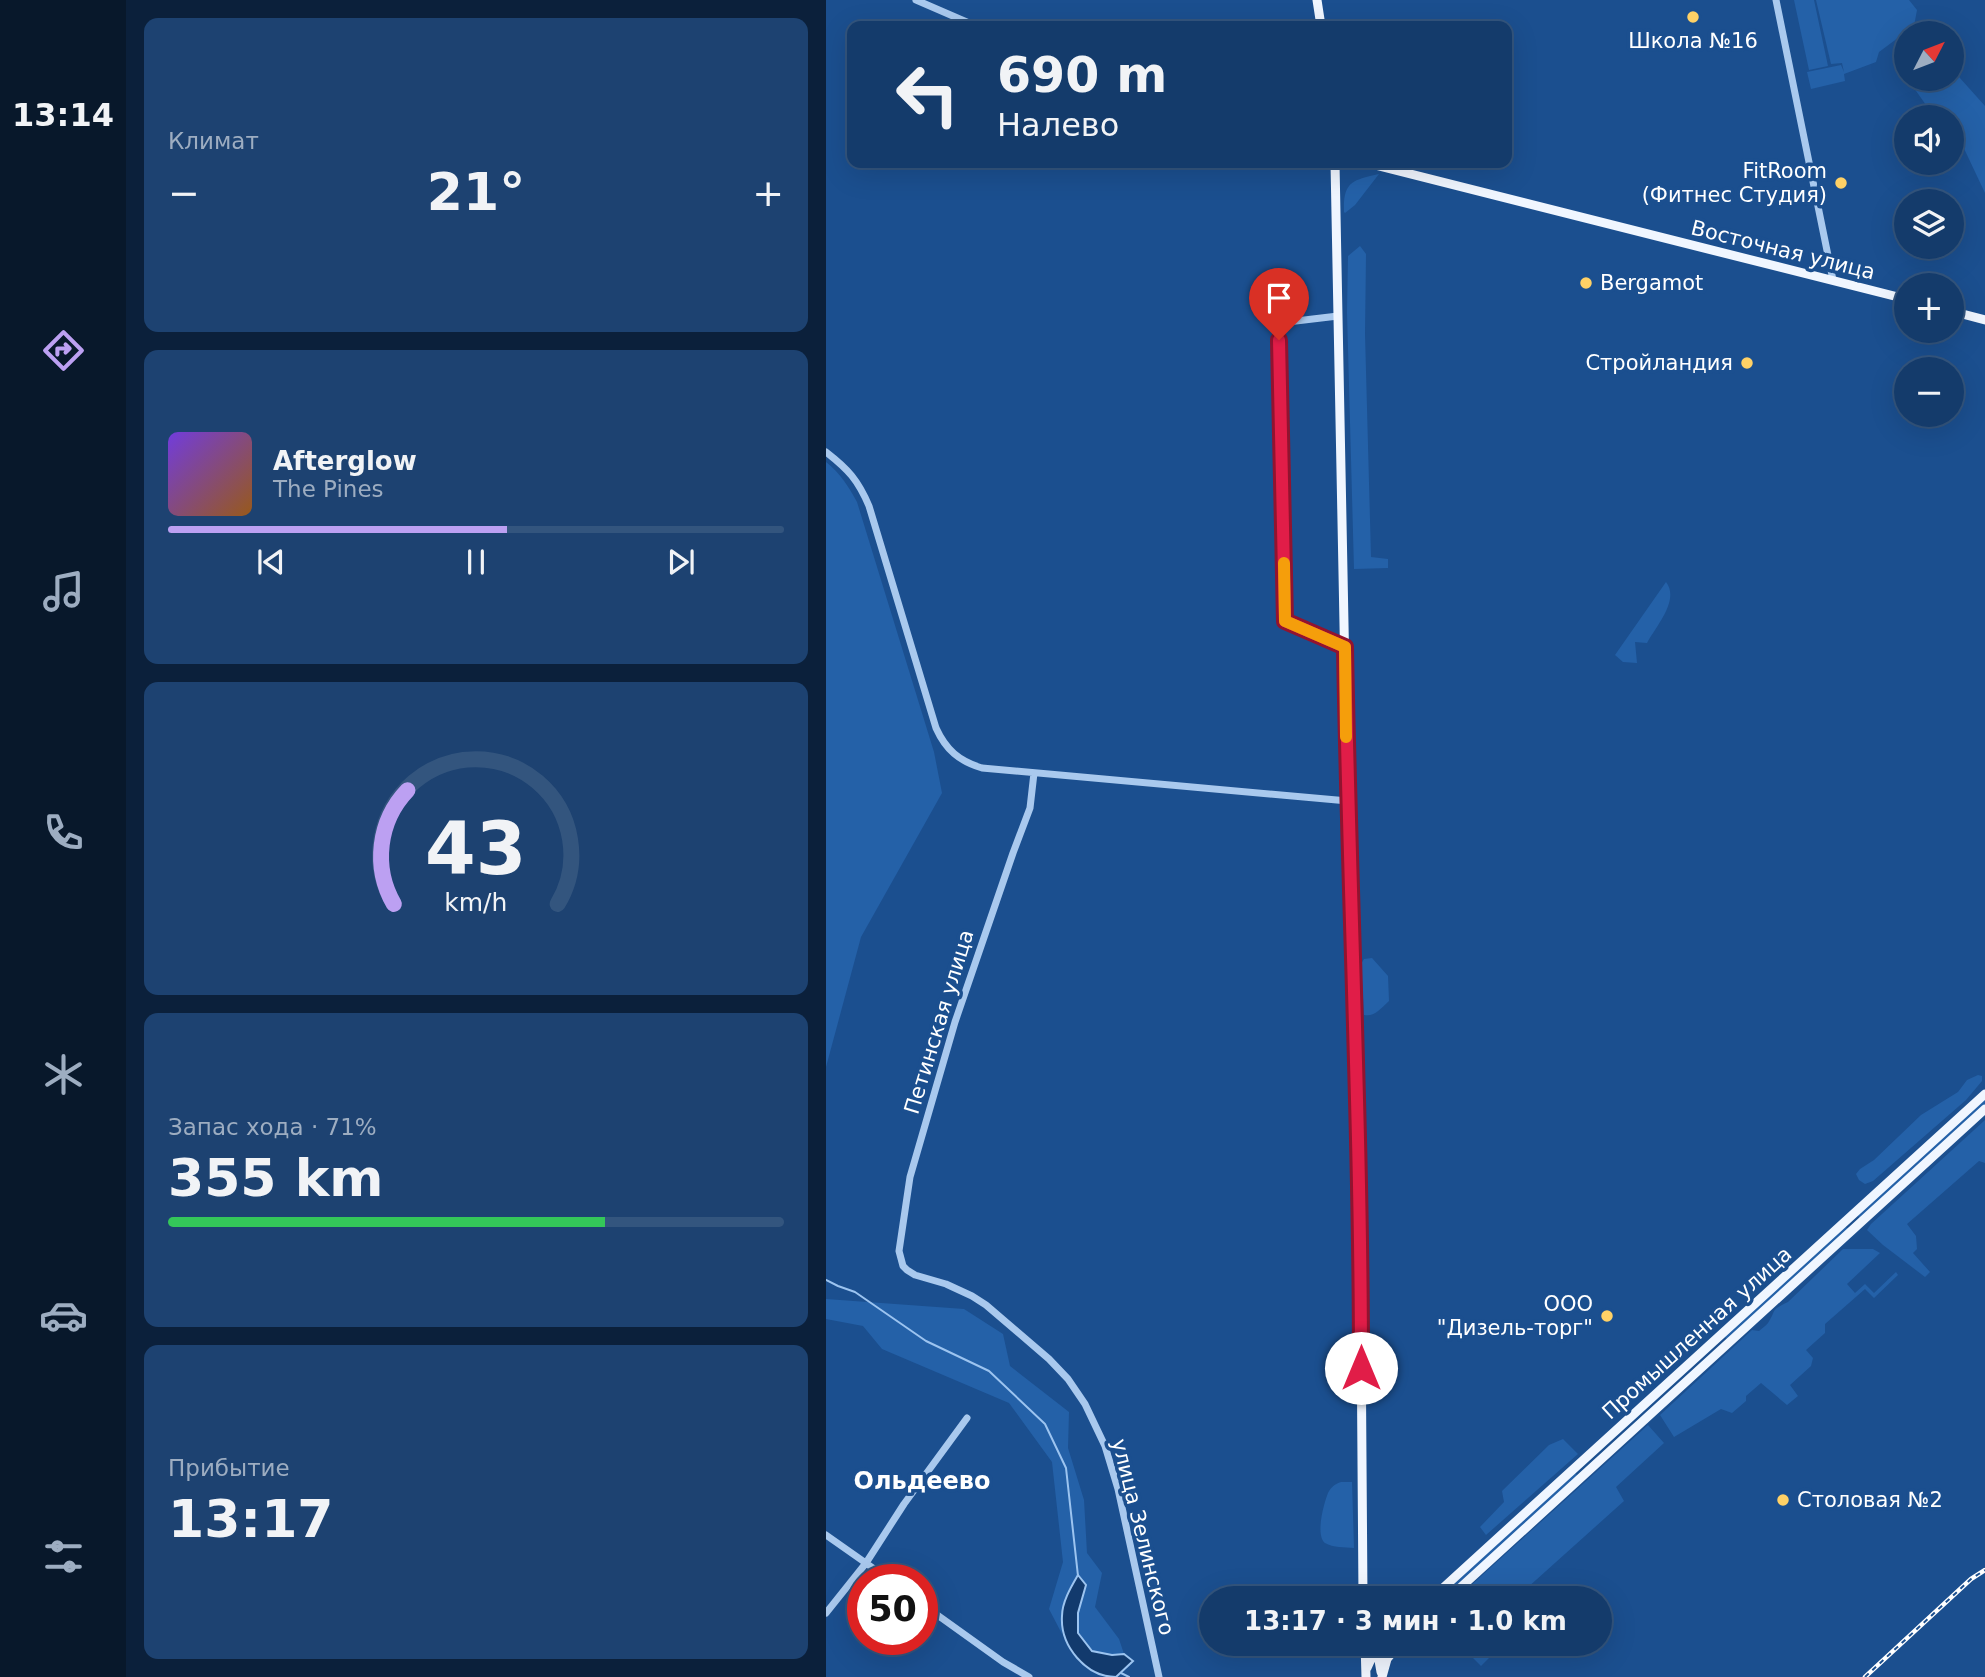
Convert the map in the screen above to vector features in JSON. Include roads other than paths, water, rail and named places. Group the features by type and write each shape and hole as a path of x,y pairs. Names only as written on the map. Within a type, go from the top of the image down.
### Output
{"main road":[{"path":"1317,0 1320,21"},
{"path":"1335,168 1348,801 1360,1189 1363,1586"},
{"name":"Восточная улица","path":"1387,168 1894,296"},
{"path":"1964,314 1985,320"},
{"name":"Промышленная улица","path":"1445,1586 1985,1094"},
{"name":"Промышленная улица","path":"1463,1586 1985,1109"},
{"path":"1849,1217 1857,1226"},
{"path":"1712,1342 1720,1351"},
{"path":"1642,1407 1649,1415"},
{"path":"1589,1455 1597,1463"},
{"path":"1365,1656 1366,1674"},
{"path":"1366,1674 1373,1656"},
{"path":"1379,1656 1382,1677"},
{"path":"1382,1677 1389,1656"}],"street":[{"path":"916,0 964,21"},
{"path":"1776,0 1833,280"},
{"path":"1338,316 1279,323 1285,621 1345,647"},
{"path":"826,452 854,477 869,506 936,728 949,751 967,764 982,768 1348,801"},
{"name":"Петинская улица","path":"898,1251 910,1177 956,1022 1030,808 1034,773"},
{"name":"улица Зелинского","path":"898,1251 903,1266 915,1275 946,1283 986,1305 1049,1359 1068,1379 1085,1404 1105,1446 1118,1489 1159,1677"},
{"path":"826,1613 866,1563 904,1504 967,1418"},
{"path":"826,1535 866,1563"},
{"path":"938,1615 1003,1662 1029,1677"}],"waterway":[{"path":"826,1280 855,1292 926,1341 989,1371 1045,1424 1066,1468 1078,1576"},
{"path":"1121,1673 1129,1677"}],"railway":[{"path":"1865,1677 1971,1579 1985,1570"}],"place":[{"name":"Школа №16","path":"1693,17"},
{"name":"FitRoom (Фитнес Студия)","path":"1841,183"},
{"name":"Bergamot","path":"1586,283"},
{"name":"Стройландия","path":"1747,363"},
{"name":"ООО \"Дизель-торг\"","path":"1607,1316"},
{"name":"Столовая №2","path":"1783,1500"}],"district":[{"name":"Ольдеево","path":"922,1481"}]}
